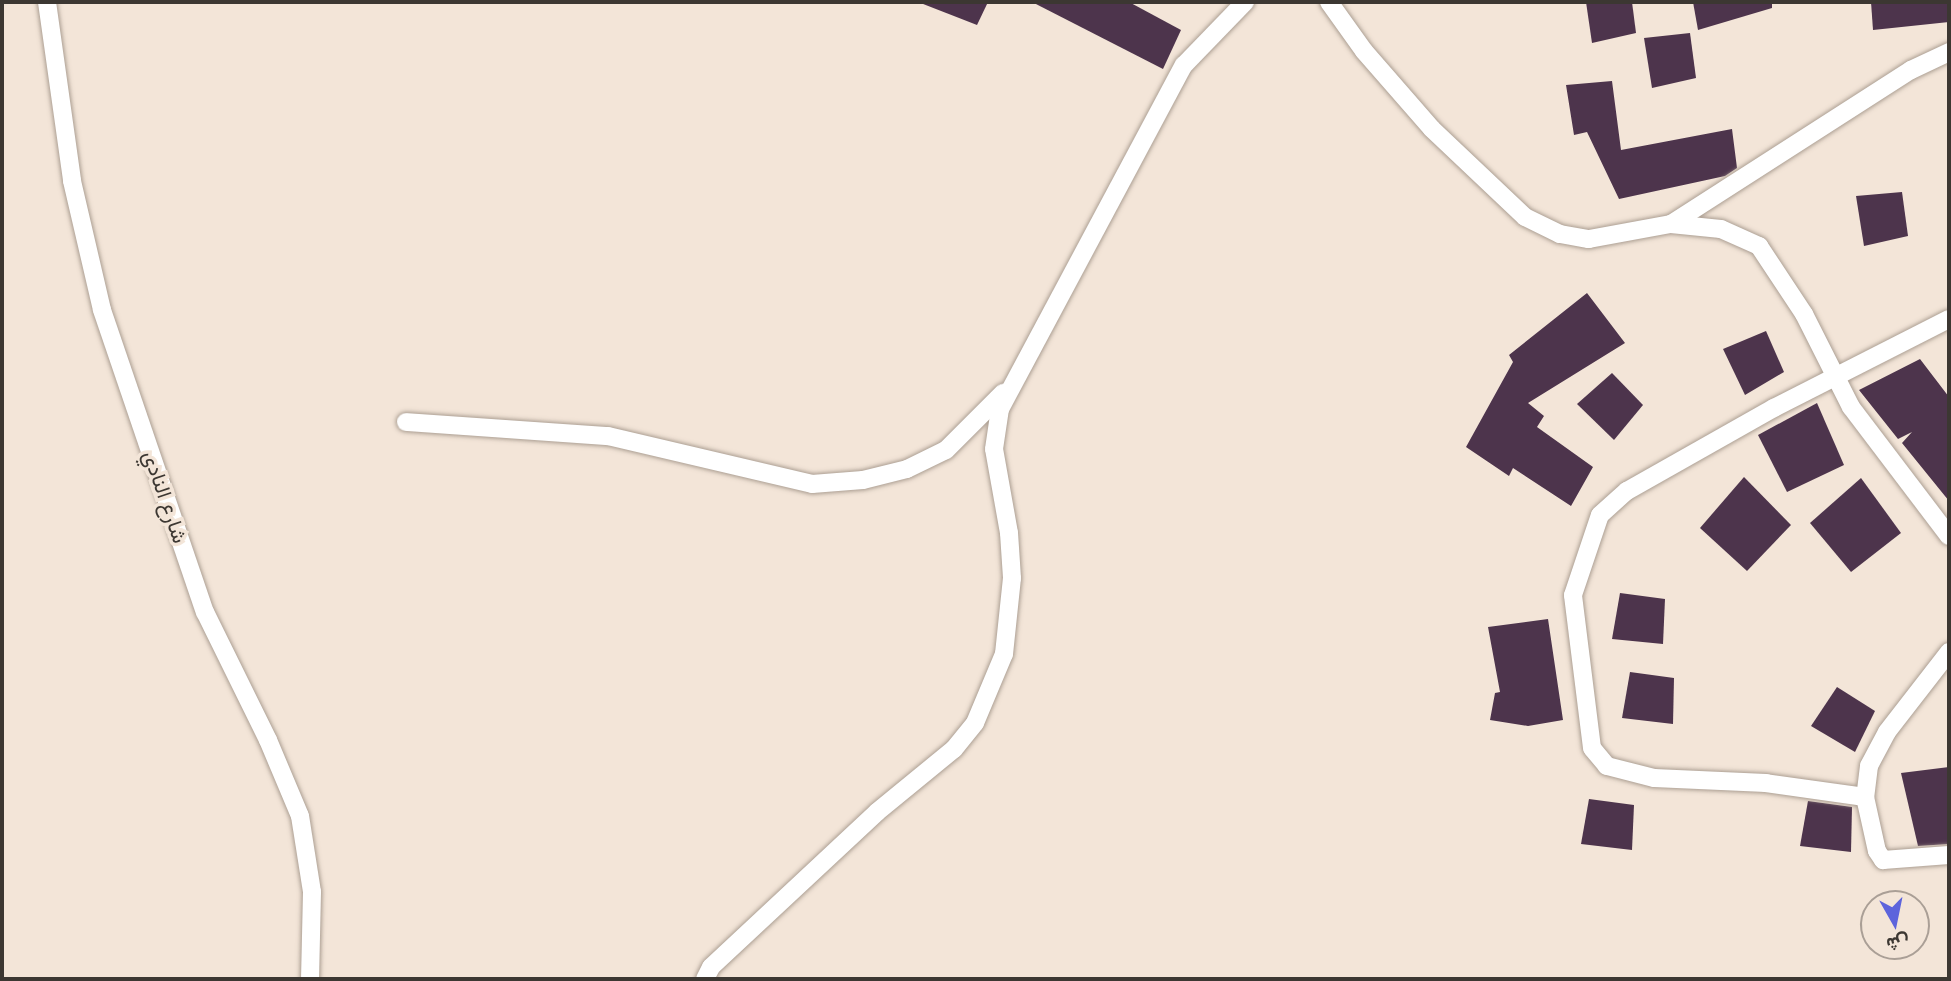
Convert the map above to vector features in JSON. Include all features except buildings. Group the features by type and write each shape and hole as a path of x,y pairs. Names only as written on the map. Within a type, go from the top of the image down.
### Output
{"street":[{"name":"شارع النادي","path":"47,2 72,181 102,310 205,612 268,740 300,816 312,892 310,979"},
{"path":"705,979 711,967 877,812 954,749 992,691 1004,654 1013,579 994,449 1000,409 1184,65 1245,2"},
{"path":"1329,2 1364,51 1432,129 1525,216 1560,234 1589,239 1671,224 1721,229 1759,246 1804,314 1851,407 1949,536"},
{"path":"1671,224 1911,70 1949,52"},
{"path":"1865,797 1766,783 1654,778 1607,766 1592,748 1573,595 1600,515 1627,491 1834,377 1949,319"},
{"path":"406,422 608,436 811,484 896,472 946,450 1015,380"},
{"path":"1949,652 1887,732 1869,766 1865,797 1877,851 1883,860 1949,855"}]}
